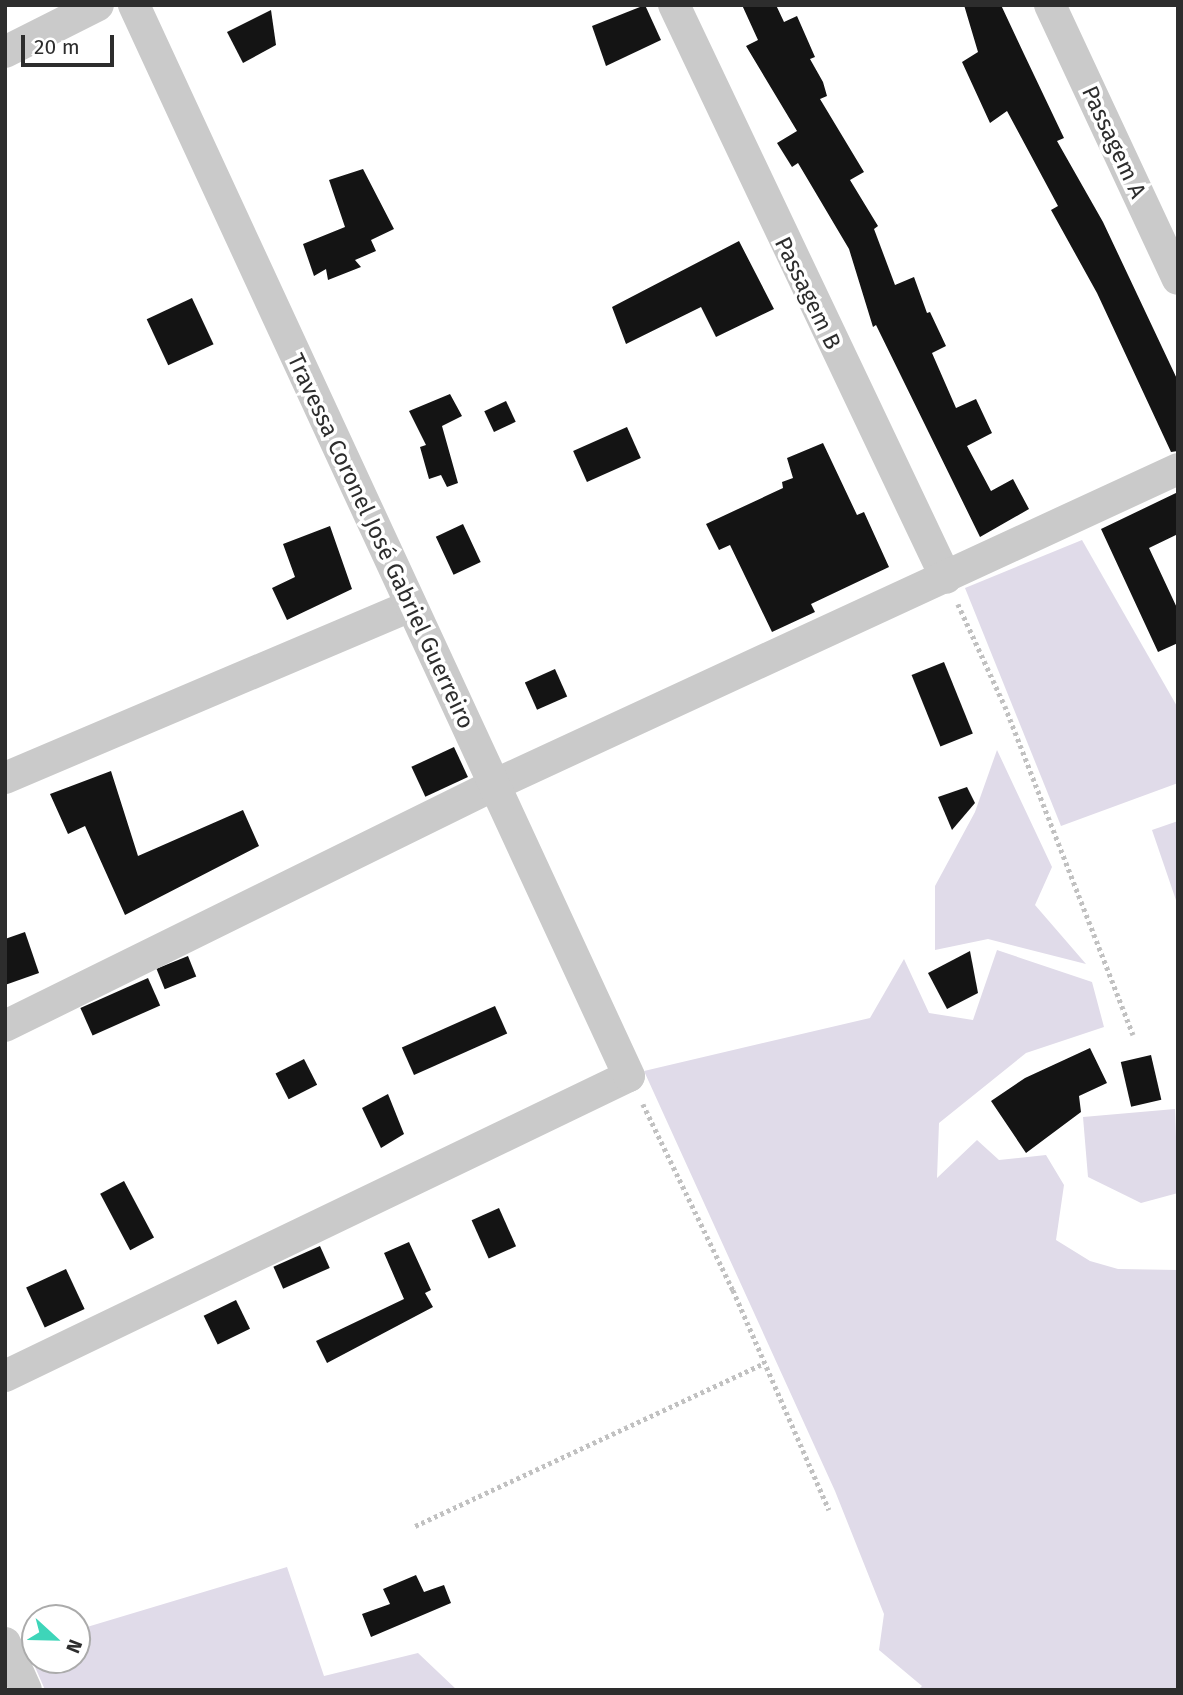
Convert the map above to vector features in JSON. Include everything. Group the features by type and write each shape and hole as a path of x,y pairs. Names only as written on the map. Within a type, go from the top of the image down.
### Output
{"street":[{"path":"5,52 98,5"},
{"name":"Travessa Coronel José Gabriel Guerreiro","path":"134,5 629,1076"},
{"name":"Passagem B","path":"674,5 946,578"},
{"name":"Passagem A","path":"1050,5 1178,279"},
{"path":"5,1026 494,785 1178,469"},
{"path":"5,778 411,606"},
{"path":"5,1376 629,1076"},
{"path":"5,1643 26,1690"}],"path":[{"path":"946,578 1005,706 1133,1035"},
{"path":"629,1076 764,1363 829,1510"},
{"path":"415,1526 764,1363"}],"shaded area":[{"path":"1082,540 1178,708 1178,783 1061,826 965,588"},
{"path":"997,750 1052,867 1035,905 1086,964 988,939 935,950 935,886 975,812"},
{"path":"1178,821 1178,906 1152,830"},
{"path":"997,950 1092,982 1104,1027 1026,1053 939,1123 937,1178 977,1140 999,1160 1046,1155 1064,1185 1056,1240 1090,1261 1118,1269 1178,1270 1178,1690 918,1690 922,1686 879,1650 884,1614 835,1491 644,1071 870,1018 904,959 929,1013 973,1020"},
{"path":"1175,1109 1178,1193 1141,1203 1088,1177 1083,1117"},
{"path":"287,1567 324,1676 418,1653 457,1690 45,1690 38,1674 91,1674 91,1626"}],"building":[{"path":"645,5 661,40 606,66 592,26"},
{"path":"742,5 776,5 784,22 797,16 815,57 810,59 823,82 827,96 820,99 864,172 850,180 878,226 874,229 895,285 914,277 927,313 930,312 946,346 932,353 956,408 976,399 992,433 967,446 991,491 1013,479 1029,509 980,537 876,325 873,327 849,249 798,163 792,167 777,143 797,131 746,46 758,40"},
{"path":"964,5 1001,5 1064,138 1057,141 1103,222 1178,381 1178,451 1171,452 1097,293 1051,210 1058,206 1007,111 990,123 962,62 978,52"},
{"path":"271,10 276,45 243,63 227,32"},
{"path":"363,169 394,229 371,240 376,251 355,260 361,267 328,280 326,269 314,276 303,244 345,227 329,180"},
{"path":"739,241 774,309 716,337 701,307 626,344 612,307"},
{"path":"192,298 214,344 168,365 147,319"},
{"path":"450,394 462,416 442,426 458,483 447,487 441,475 429,479 420,447 426,445 409,411"},
{"path":"506,401 516,422 494,432 484,411"},
{"path":"627,427 641,458 587,482 573,451"},
{"path":"823,443 857,515 864,512 889,567 811,604 815,612 772,632 730,545 719,550 706,524 783,488 782,482 793,478 787,458"},
{"path":"1178,492 1178,534 1149,548 1178,610 1178,643 1158,652 1101,529"},
{"path":"463,524 481,562 454,575 436,537"},
{"path":"330,526 352,589 287,620 272,588 295,577 283,544"},
{"path":"944,662 973,733 940,747 912,675"},
{"path":"555,669 567,696 537,710 525,682"},
{"path":"454,747 468,777 425,797 411,767"},
{"path":"111,771 138,856 243,810 259,846 125,915 85,826 68,834 50,794"},
{"path":"967,787 975,803 952,830 938,797"},
{"path":"25,932 39,973 5,985 5,939"},
{"path":"970,951 978,993 947,1009 928,973"},
{"path":"188,956 196,976 165,989 156,969"},
{"path":"148,978 160,1005 93,1036 80,1008"},
{"path":"495,1006 507,1033 414,1075 402,1047"},
{"path":"1090,1048 1107,1083 1079,1096 1081,1112 1026,1153 991,1101 1025,1078"},
{"path":"1151,1055 1161,1100 1131,1107 1121,1062"},
{"path":"304,1059 317,1085 289,1099 275,1074"},
{"path":"388,1094 404,1134 381,1148 362,1108"},
{"path":"124,1181 154,1238 130,1250 100,1194"},
{"path":"499,1208 516,1246 489,1259 472,1220"},
{"path":"409,1242 431,1290 425,1293 433,1307 327,1363 316,1341 404,1299 384,1253"},
{"path":"320,1246 330,1268 283,1289 273,1267"},
{"path":"66,1269 85,1309 45,1327 26,1288"},
{"path":"236,1300 250,1329 218,1345 204,1316"},
{"path":"416,1575 424,1592 444,1585 451,1603 371,1637 362,1614 390,1604 383,1589"}]}
